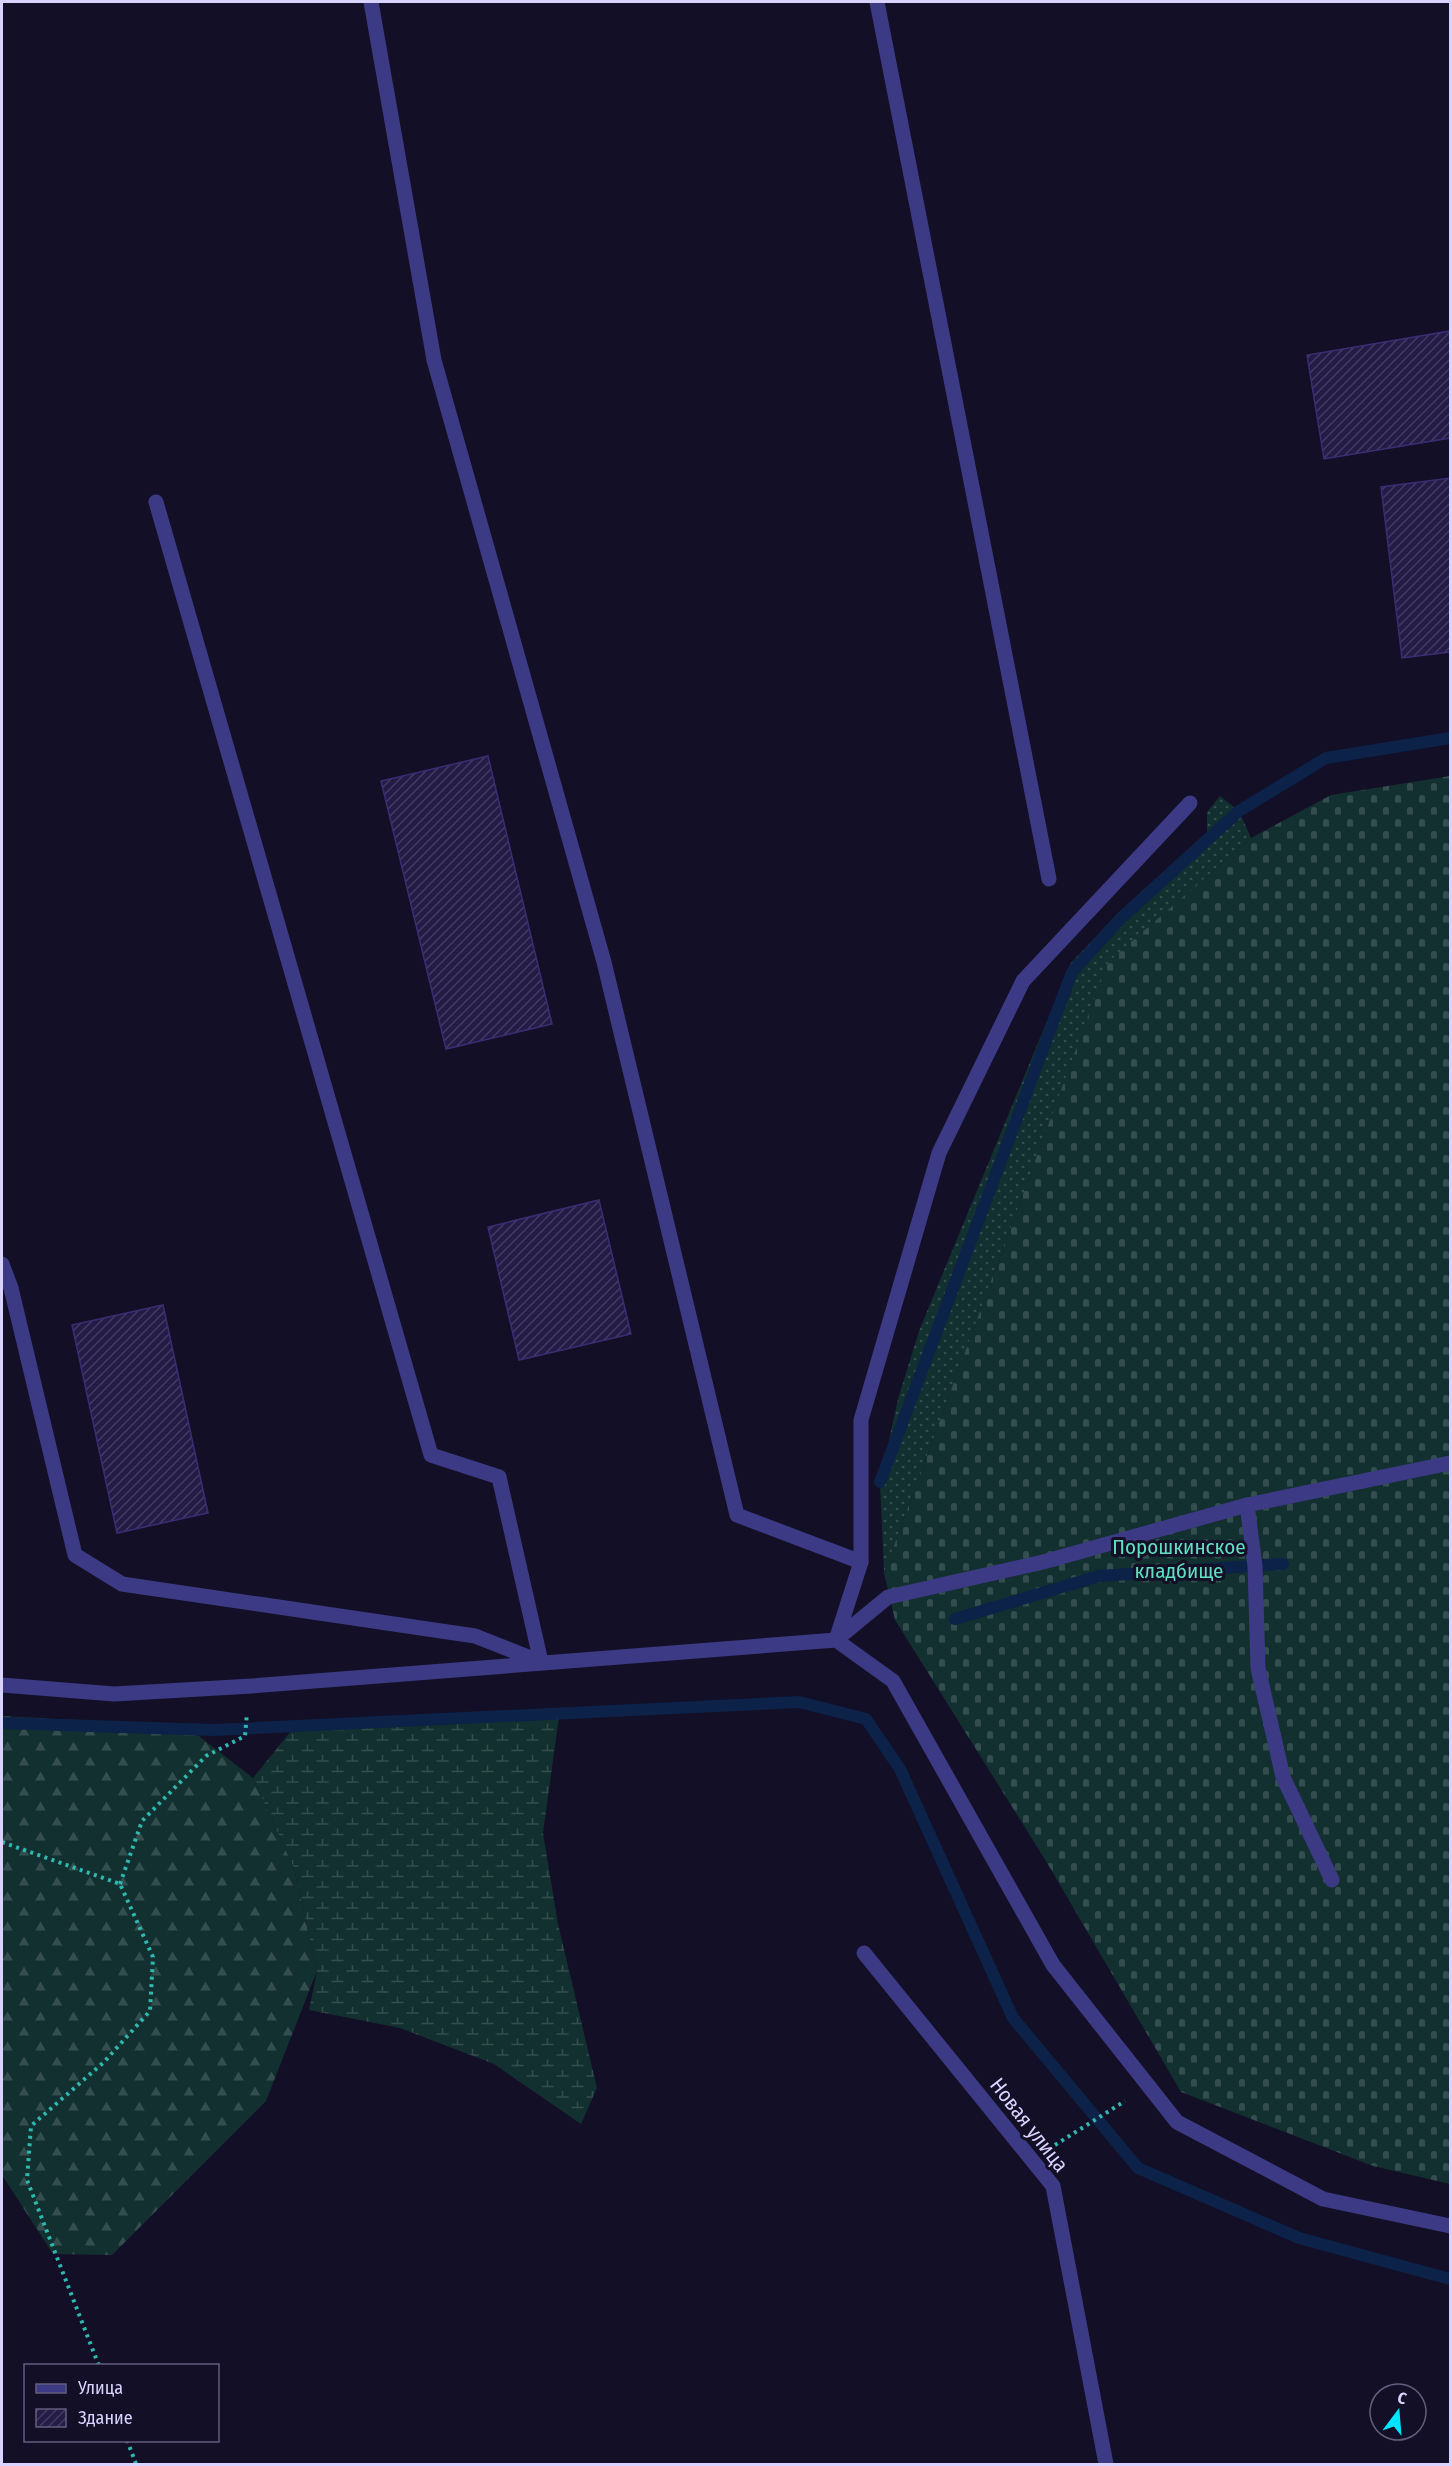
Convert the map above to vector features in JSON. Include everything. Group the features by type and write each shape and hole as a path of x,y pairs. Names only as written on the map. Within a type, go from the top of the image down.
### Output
{"street":[{"path":"371,2 434,360 604,962 737,1515 861,1562"},
{"path":"877,2 1049,879"},
{"path":"156,502 431,1455 499,1477 541,1662"},
{"path":"836,1640 861,1562 861,1420 939,1153 1023,981 1190,803"},
{"path":"2,1264 11,1288 75,1555 122,1584 476,1636 541,1662"},
{"path":"2,1685 114,1694 252,1686 836,1640 888,1597 1043,1562 1247,1505 1450,1463"},
{"path":"1247,1505 1255,1566 1258,1668 1283,1777 1332,1880"},
{"path":"836,1640 893,1681 1053,1965 1178,2122 1323,2199 1450,2226"},
{"name":"Новая улица","path":"864,1953 1053,2186 1106,2464"}],"path":[{"path":"98,2364 27,2180 31,2126 104,2062 150,2011 153,1957 120,1884 142,1821 206,1756 245,1736 252,1686"},
{"path":"2,1842 120,1884"},
{"path":"1081,2129 1115,2108"},
{"path":"128,2442 136,2464"}],"green space":[{"name":"Порошкинское кладбище","path":"1450,776 1450,2184 1373,2166 1181,2092 1046,1861 895,1620 884,1573 1108,962 1251,838 1331,795"},
{"path":"1220,796 1239,811 1251,838 1108,963 884,1573 880,1482 898,1399 919,1331 1071,963 1118,913 1207,832 1207,812"},
{"path":"2,1716 186,1726 253,1778 294,1868 317,1971 266,2101 112,2255 53,2254 2,2175"},
{"path":"559,1717 543,1833 558,1924 597,2088 581,2124 494,2064 400,2028 309,2010 317,1971 294,1868 253,1778 291,1731"}],"building":[{"path":"1450,331 1450,438 1324,459 1307,355"},
{"path":"1450,478 1450,652 1402,658 1381,487"},
{"path":"488,756 552,1024 446,1049 381,781"},
{"path":"599,1200 631,1334 519,1360 488,1227"},
{"path":"163,1305 208,1513 117,1533 72,1325"}],"waterway":[{"path":"880,1482 1072,972 1120,919 1239,811 1326,758 1450,738"},
{"path":"955,1619 1099,1576 1283,1564"},
{"path":"2,1723 214,1730 799,1702 866,1719 900,1769 1013,2018 1138,2168 1299,2238 1450,2279"}]}
